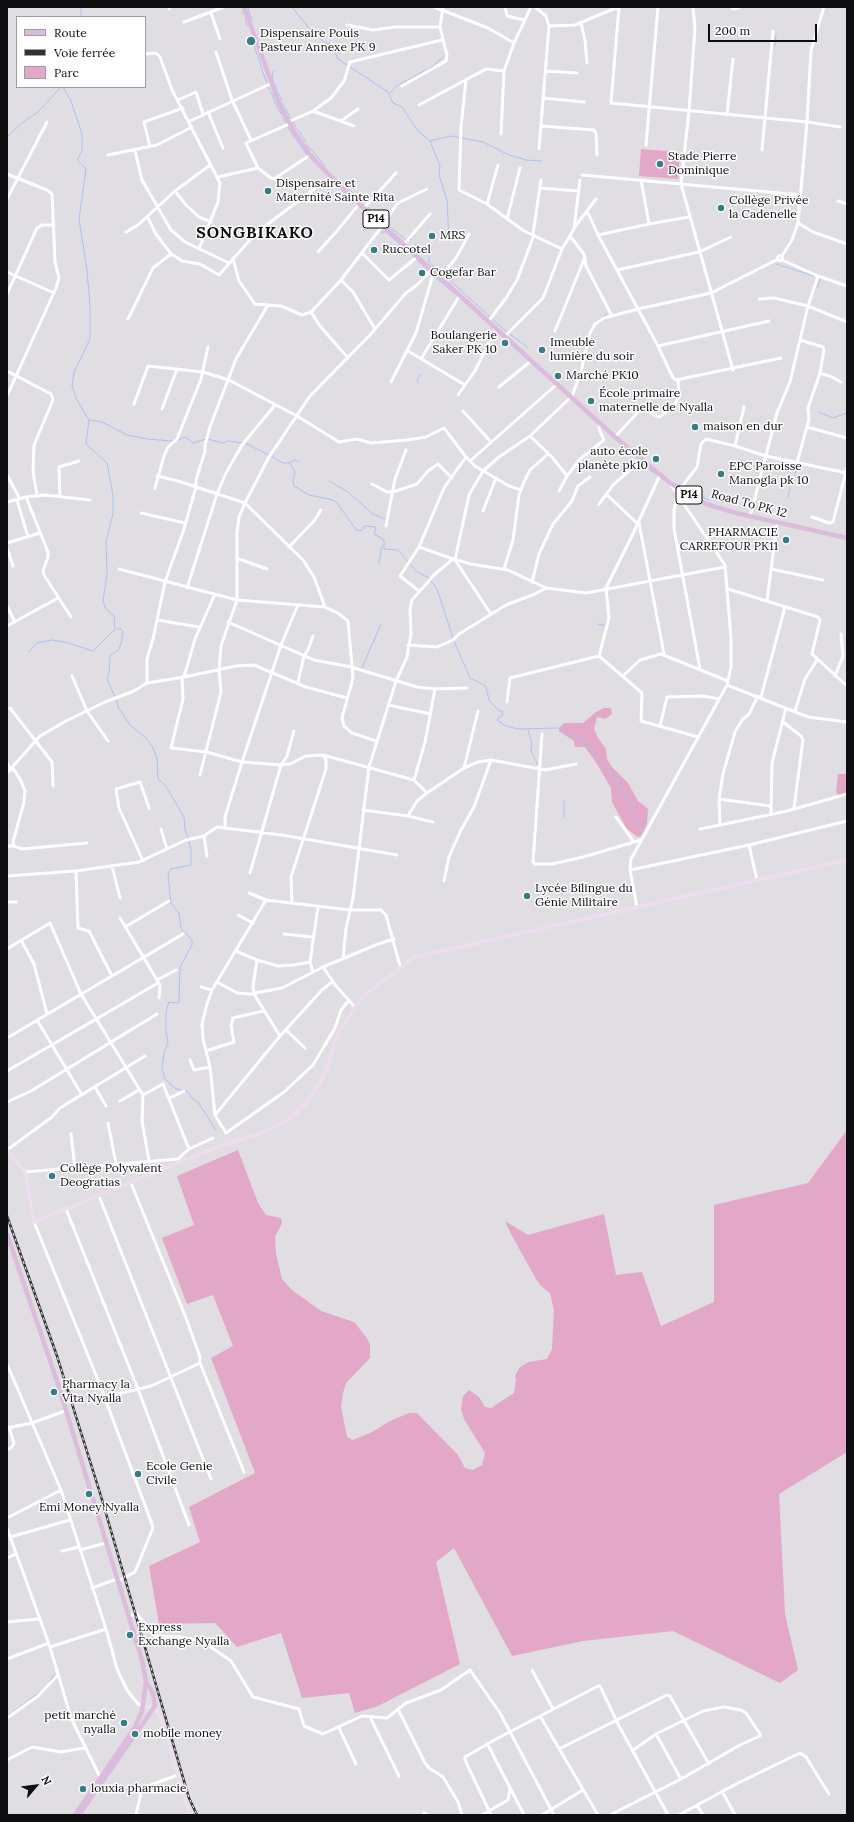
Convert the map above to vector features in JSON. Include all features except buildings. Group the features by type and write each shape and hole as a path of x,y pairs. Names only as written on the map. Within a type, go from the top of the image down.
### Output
{"main road":[{"name":"P14","path":"244,7 270,84 288,123 310,155 330,177 359,204 557,384"},
{"name":"Road To PK 12","path":"557,384 572,396 615,437 678,491 712,506 777,523 847,538"},
{"path":"7,1150 25,1172 29,1185 34,1222 219,1146 259,1134 293,1117 309,1099 321,1080 329,1063 337,1035 355,1007 369,991 400,966 423,954 847,860"},
{"path":"7,1234 39,1324 128,1616 146,1682 156,1700 154,1708 137,1729 80,1815"},
{"path":"137,1729 143,1706 146,1682"},
{"path":"143,1706 154,1708 161,1718 190,1815"},
{"path":"75,1815 102,1780"}],"street":[{"path":"184,22 224,7"},
{"path":"434,7 488,28 514,43"},
{"path":"505,7 507,16 524,20"},
{"path":"501,134 504,71 514,43 531,7"},
{"path":"535,7 546,16 549,26 539,149"},
{"path":"549,26 568,26 581,23 618,7 611,103 807,122 840,128"},
{"path":"646,145 658,7"},
{"path":"693,7 695,30 689,111 681,184 689,218 732,370"},
{"path":"731,7 734,9 740,7"},
{"path":"343,959 369,767 396,681 407,656 411,634 410,609 412,600 434,575 454,559 467,502 474,485 478,482 483,471 499,457 530,436 572,396 581,372 592,328 599,321 638,309 711,293 780,260 792,240 798,222 807,122 811,50 824,7"},
{"path":"402,86 446,61 447,55 442,40 440,27 442,9"},
{"path":"211,13 220,39"},
{"path":"581,23 585,40 587,63"},
{"path":"347,25 373,30 395,27 440,27"},
{"path":"762,150 773,31"},
{"path":"310,155 274,179 258,168 246,146 246,143 313,111 335,94 344,81 350,62 442,40"},
{"path":"216,52 232,100 251,140"},
{"path":"146,54 156,53 160,56 178,100 190,121 210,166 218,177 220,189 211,222 199,249"},
{"path":"727,114 732,59"},
{"path":"419,105 486,69 504,71"},
{"path":"545,71 577,73"},
{"path":"466,80 461,128 460,191 487,204 507,219 562,249"},
{"path":"190,121 232,100 270,84"},
{"path":"178,100 196,92 203,114"},
{"path":"543,98 584,102"},
{"path":"150,147 144,122 183,108"},
{"path":"341,121 358,109"},
{"path":"313,111 354,126"},
{"path":"208,112 223,148"},
{"path":"7,199 16,179 47,122"},
{"path":"541,126 594,130 596,133 597,155"},
{"path":"108,156 150,147 192,127"},
{"path":"135,151 141,177 156,207 171,230 182,240 228,263"},
{"path":"487,204 498,165"},
{"path":"126,232 135,227 175,191 210,166"},
{"path":"218,177 258,168"},
{"path":"507,219 520,168"},
{"path":"364,208 396,173"},
{"path":"7,174 50,192 54,224 55,262 59,278 7,396"},
{"path":"582,175 801,195"},
{"path":"147,216 156,234 171,254 182,261 200,264 219,276 228,263 262,228 330,177"},
{"path":"488,322 517,280 534,235 541,180"},
{"path":"574,229 580,180"},
{"path":"641,180 649,224"},
{"path":"540,188 579,191"},
{"path":"233,258 239,281 255,304 281,306 299,315 311,312 341,280 398,203 427,189"},
{"path":"175,191 186,205 199,217 211,222"},
{"path":"505,336 543,298 562,249 574,229 596,199"},
{"path":"838,201 847,204"},
{"path":"318,252 337,232 359,204"},
{"path":"587,211 598,235 658,346 673,378 678,380 732,370 781,358"},
{"path":"404,244 430,214"},
{"path":"598,235 649,224 689,218"},
{"path":"798,222 813,232 847,244"},
{"path":"7,294 37,228 42,225 54,224"},
{"path":"440,277 460,252 469,234"},
{"path":"570,236 585,257 586,266 612,316"},
{"path":"617,270 699,252 732,237"},
{"path":"362,253 389,280 417,257"},
{"path":"128,319 153,268 171,254"},
{"path":"555,331 585,257"},
{"path":"780,260 847,286"},
{"path":"200,775 221,692 219,670 221,646 228,622 237,600 239,559 237,532 239,517 245,503 270,457 317,387 376,329 406,293 433,270"},
{"path":"391,382 416,333 433,270"},
{"path":"7,272 54,292"},
{"path":"750,516 777,413 790,382 808,306 818,276"},
{"path":"341,280 353,292 376,329"},
{"path":"421,359 460,295"},
{"path":"759,299 774,298 808,306 847,322"},
{"path":"147,683 147,659 165,582 178,549 196,486 196,480 205,451 205,445 210,427 241,350 268,305"},
{"path":"311,312 320,326 348,358"},
{"path":"658,346 769,322"},
{"path":"458,395 475,371 496,328"},
{"path":"797,463 809,419 808,408 820,373 824,348 800,340"},
{"path":"155,488 164,456 168,447 177,439 182,426 202,372 208,347"},
{"path":"408,351 466,385"},
{"path":"499,387 531,361"},
{"path":"134,404 148,366 202,372 229,380 297,416 341,443 356,439 371,443 407,440 426,436 444,428 470,461 483,471 521,490"},
{"path":"162,409 177,369"},
{"path":"7,371 51,394 53,400 34,445 33,472 36,495"},
{"path":"820,373 832,376 841,382"},
{"path":"615,437 639,411 644,410 659,417 673,408 679,397 678,380"},
{"path":"470,461 557,384"},
{"path":"187,588 217,494 230,464 242,445 275,405"},
{"path":"735,446 744,406"},
{"path":"463,411 491,442"},
{"path":"558,491 580,459 604,440 599,429 600,423"},
{"path":"807,427 847,438"},
{"path":"530,436 567,476"},
{"path":"700,669 684,576 674,529 674,511 678,491 697,467 701,444 706,439 766,456 846,473"},
{"path":"386,526 395,479 406,450"},
{"path":"504,569 513,540 521,490 530,470 548,454"},
{"path":"419,591 400,576 419,547 440,496 466,457"},
{"path":"599,504 626,472 642,460"},
{"path":"60,496 59,467 79,461"},
{"path":"372,484 387,492 393,492 417,484 428,471 438,464 452,478"},
{"path":"812,518 829,523 833,522 847,468"},
{"path":"7,475 18,499 28,537"},
{"path":"599,656 609,618 606,588 660,475"},
{"path":"158,476 196,486 245,503 310,570 325,607"},
{"path":"532,582 539,554 553,524 572,501 578,486 590,477"},
{"path":"483,511 496,478"},
{"path":"637,907 630,870 631,859 727,683 732,656 728,589 724,562 678,491"},
{"path":"606,494 638,523 651,582 664,654"},
{"path":"7,502 36,495 60,496 90,500"},
{"path":"26,497 48,552 48,557 43,571 58,598 71,617"},
{"path":"289,547 314,521 321,510"},
{"path":"141,513 185,524"},
{"path":"767,601 777,523"},
{"path":"7,543 40,533"},
{"path":"419,547 471,564 504,569 546,588 586,592 651,582 725,567"},
{"path":"7,548 13,566"},
{"path":"239,559 266,569"},
{"path":"454,559 491,614"},
{"path":"119,569 237,600 330,608 348,621 352,682 342,713 344,726 355,735 376,741"},
{"path":"771,569 823,580"},
{"path":"408,645 437,647 453,640 459,634 506,605 535,594 546,588"},
{"path":"728,589 819,618 812,656 847,686"},
{"path":"214,594 199,627 183,677 183,699 171,748 207,752 242,762 281,765 290,764 306,756 323,755 414,780 427,793"},
{"path":"7,626 58,598"},
{"path":"225,827 225,817 242,762 281,645 298,605"},
{"path":"7,606 15,622"},
{"path":"720,825 719,798 723,774 735,732 742,720 749,714 760,697 785,607"},
{"path":"157,620 199,627"},
{"path":"228,622 314,660 352,667 417,687 435,689 467,688"},
{"path":"835,676 843,656 842,634"},
{"path":"298,682 304,656 313,636"},
{"path":"623,676 640,660 664,654 700,669 727,683 808,717 847,722"},
{"path":"599,656 642,693 640,720 698,737"},
{"path":"507,702 510,678 599,656"},
{"path":"795,711 804,679 817,660"},
{"path":"7,773 35,741 66,721 112,699 134,691 147,683 242,665 254,665 298,682 306,687 347,698"},
{"path":"72,676 87,711 108,741"},
{"path":"414,780 431,714 435,689"},
{"path":"660,726 667,697 703,696 719,699"},
{"path":"388,705 431,714"},
{"path":"10,708 52,762 53,786"},
{"path":"771,814 770,806 773,759 786,708"},
{"path":"464,768 478,711"},
{"path":"782,722 801,736 803,740 794,808"},
{"path":"250,873 281,765 287,756 294,731"},
{"path":"542,734 532,859 535,864 552,864 583,857 640,840"},
{"path":"292,902 291,877 326,769 326,760 323,755"},
{"path":"444,881 449,857 461,830 474,807 491,760"},
{"path":"408,816 417,801 472,763 491,760 545,770 576,764"},
{"path":"7,763 20,778 24,791 24,802 13,842 14,846"},
{"path":"143,861 120,808 116,789 140,782 149,808"},
{"path":"700,829 771,814 847,794"},
{"path":"719,798 770,806"},
{"path":"363,810 408,816 433,822"},
{"path":"616,817 634,842"},
{"path":"630,870 749,845 847,821"},
{"path":"7,876 76,871 143,861 186,840 204,836 213,829 225,827 303,838 397,856"},
{"path":"161,830 167,849"},
{"path":"204,836 207,856"},
{"path":"7,846 14,846 22,849 86,843"},
{"path":"749,845 757,880"},
{"path":"112,866 120,898"},
{"path":"76,871 78,929 88,931 112,976"},
{"path":"250,893 266,900 292,902 318,907 384,912 394,939 400,966"},
{"path":"266,900 212,990 202,1024 210,1067 215,1115 226,1133 284,1092 313,1065 334,1028 341,1010 348,1000"},
{"path":"125,927 169,901"},
{"path":"7,902 16,902"},
{"path":"313,972 310,962 312,937 318,907"},
{"path":"238,916 253,923"},
{"path":"120,918 160,985 159,998"},
{"path":"7,949 50,923 81,994 143,1096 142,1121 149,1161"},
{"path":"7,1038 183,934"},
{"path":"284,934 312,937"},
{"path":"217,982 237,993 254,994 282,988 323,967 378,944 394,939"},
{"path":"21,940 34,964 46,1014"},
{"path":"236,951 257,960 278,966 293,966 310,962"},
{"path":"257,960 253,982 254,994 263,1011 280,1036"},
{"path":"323,967 332,982 355,1007"},
{"path":"7,1071 176,970"},
{"path":"215,1115 280,1036 322,990 332,982"},
{"path":"201,987 212,990"},
{"path":"206,1051 234,1042 232,1025 234,1018 263,1011"},
{"path":"7,1102 32,1091 157,1014"},
{"path":"37,1020 82,1095"},
{"path":"286,1030 305,1048"},
{"path":"7,1150 52,1118 60,1108 145,1056"},
{"path":"190,1060 194,1070 210,1067"},
{"path":"143,1096 163,1084 170,1098 189,1149"},
{"path":"95,1087 106,1106"},
{"path":"120,1101 140,1090"},
{"path":"170,1098 184,1091"},
{"path":"108,1123 116,1164"},
{"path":"71,1134 75,1168"},
{"path":"25,1172 178,1159 189,1149 213,1138"},
{"path":"131,1182 186,1318 200,1357 200,1364 244,1472"},
{"path":"99,1196 211,1479"},
{"path":"66,1209 138,1389 189,1525"},
{"path":"34,1222 105,1397 153,1528 135,1572 117,1580 92,1588"},
{"path":"7,1364 61,1490 106,1629 117,1669 123,1683 138,1704 143,1706"},
{"path":"105,1397 138,1389 171,1378 200,1364"},
{"path":"7,1450 14,1443 8,1428 32,1423 65,1411"},
{"path":"7,1518 61,1490"},
{"path":"10,1537 70,1520"},
{"path":"7,1528 49,1643 71,1718 84,1748 102,1780"},
{"path":"62,1551 106,1543"},
{"path":"7,1558 16,1554"},
{"path":"128,1616 137,1614 155,1636 180,1637 202,1641 233,1663 250,1695 255,1698 299,1709 304,1726 322,1734 339,1728 360,1717 384,1719 409,1701 448,1687 470,1670 500,1713 554,1815"},
{"path":"7,1622 39,1619"},
{"path":"50,1647 106,1629"},
{"path":"7,1659 49,1643"},
{"path":"532,1670 553,1709"},
{"path":"7,1718 38,1696 58,1675"},
{"path":"491,1813 464,1759 510,1732 598,1686 668,1815"},
{"path":"559,1749 667,1695 670,1696 709,1764"},
{"path":"610,1815 709,1764 760,1734 746,1713 728,1706 706,1710 684,1720 656,1734 632,1751"},
{"path":"398,1709 425,1763 429,1768 444,1777 458,1802 462,1815"},
{"path":"540,1716 598,1815"},
{"path":"370,1717 399,1776"},
{"path":"339,1728 356,1764"},
{"path":"656,1734 681,1779"},
{"path":"488,1745 524,1815"},
{"path":"7,1760 32,1747 61,1752 84,1748"},
{"path":"679,1815 722,1791 800,1753 806,1757 829,1794"},
{"path":"136,1815 142,1788 178,1775"},
{"path":"482,1815 491,1813 508,1800 510,1789"},
{"path":"542,1815 583,1790"},
{"path":"722,1791 735,1815"},
{"path":"697,1805 703,1815"},
{"path":"424,1813 428,1815"}],"green space":[{"name":"Stade Pierre Dominique","path":"641,149 680,152 678,179 639,176"},
{"path":"604,708 611,708 612,714 605,719 597,717 594,729 598,738 606,749 607,759 612,767 628,783 638,801 648,809 647,824 641,836 638,837 627,829 612,802 611,788 585,747 575,747 574,741 559,731 559,728 564,723 583,723 596,712"},
{"path":"838,774 847,774 847,781 846,793 838,795 836,792"},
{"path":"847,1130 847,1452 779,1494 785,1614 798,1670 780,1683 673,1631 583,1641 512,1656 454,1548 436,1562 460,1664 378,1706 355,1713 349,1693 302,1698 281,1633 237,1647 215,1623 159,1624 149,1566 200,1542 189,1507 255,1473 211,1358 233,1346 213,1295 187,1304 162,1238 194,1225 177,1176 238,1150 258,1203 266,1215 281,1218 282,1223 275,1237 276,1254 282,1279 292,1290 321,1311 354,1322 367,1338 370,1345 370,1358 346,1383 343,1393 341,1406 347,1437 353,1440 372,1432 390,1421 409,1413 417,1413 458,1455 465,1468 473,1470 482,1465 485,1453 464,1419 461,1409 463,1396 469,1390 479,1397 485,1407 491,1408 514,1393 516,1380 515,1376 520,1367 529,1362 547,1359 552,1349 554,1310 550,1293 541,1286 536,1279 505,1221 528,1235 604,1214 616,1275 642,1272 661,1326 714,1302 714,1205 808,1183"}],"waterway":[{"path":"81,7 81,16"},
{"path":"292,7 307,26 324,42 334,46 337,58 347,65"},
{"path":"248,8 250,15"},
{"path":"251,16 252,20"},
{"path":"245,19 247,26"},
{"path":"775,46 776,35"},
{"path":"254,45 256,51"},
{"path":"256,52 260,62"},
{"path":"390,93 398,85 432,67 444,56"},
{"path":"260,63 262,69"},
{"path":"350,67 388,92 393,103 402,107 417,130 430,141 440,166 439,175 447,200 449,241"},
{"path":"262,70 267,83"},
{"path":"274,70 272,75 274,83"},
{"path":"275,85 277,91"},
{"path":"7,137 22,123 38,112 60,88"},
{"path":"29,652 37,643 52,640 65,642 93,651 115,629 114,616 106,609 103,601 107,574 106,541 113,514 113,495 107,463 86,444 89,420 77,400 72,386 74,372 90,339 90,306 87,270 79,219 86,169 77,160 82,151 82,134 71,101 64,88"},
{"path":"271,92 274,99"},
{"path":"280,97 282,101"},
{"path":"274,101 278,109"},
{"path":"282,103 284,107"},
{"path":"285,108 291,119"},
{"path":"279,110 282,115"},
{"path":"282,117 286,123"},
{"path":"292,121 297,129"},
{"path":"288,127 295,138"},
{"path":"298,130 306,142"},
{"path":"430,141 451,136 483,142 509,155 526,160 542,161"},
{"path":"296,139 307,155"},
{"path":"307,145 325,166"},
{"path":"338,179 342,182"},
{"path":"343,183 346,186"},
{"path":"347,187 352,192"},
{"path":"353,193 361,200"},
{"path":"368,207 372,211"},
{"path":"374,212 379,217"},
{"path":"385,223 406,240"},
{"path":"381,232 386,232 414,257"},
{"path":"412,240 410,239 413,236"},
{"path":"415,244 425,252"},
{"path":"429,257 429,262 440,272"},
{"path":"416,259 428,270"},
{"path":"776,264 814,276"},
{"path":"444,275 490,317"},
{"path":"434,276 454,293"},
{"path":"817,288 821,278"},
{"path":"596,322 607,314"},
{"path":"492,319 507,332"},
{"path":"510,334 527,347"},
{"path":"418,383 417,380 421,374"},
{"path":"819,412 833,418 847,413"},
{"path":"89,420 102,422 127,435 147,439 173,441"},
{"path":"178,440 185,437 193,443 206,439"},
{"path":"208,439 222,443 228,441 242,443"},
{"path":"245,443 269,455"},
{"path":"271,456 283,463 289,463"},
{"path":"290,462 295,460 299,462"},
{"path":"290,463 295,472 293,481 294,486 309,495 333,500 337,503 357,531 362,530 365,526 376,527 374,534 384,540 384,549 398,550 416,571 429,578"},
{"path":"648,468 654,473"},
{"path":"794,475 797,468"},
{"path":"329,481 348,492 373,514 385,519"},
{"path":"790,485 792,481"},
{"path":"676,484 680,486"},
{"path":"788,497 790,488"},
{"path":"687,490 709,500"},
{"path":"379,563 382,546"},
{"path":"431,581 437,589 454,641 470,678 486,686 489,700 499,711 502,711 503,715 498,718 498,721 506,726 518,729 559,728 584,742 620,785 643,831"},
{"path":"362,668 381,624"},
{"path":"598,624 607,626"},
{"path":"115,697 107,679 110,656 119,649 121,644 123,632 121,629 117,629"},
{"path":"117,700 118,707 130,725 147,739 153,748 157,759 158,779 165,785 184,817 185,830 188,838"},
{"path":"528,730 532,744 531,751 538,765"},
{"path":"564,801 564,817"},
{"path":"189,841 191,850 191,865 171,869 168,874 171,903 179,913 181,928 192,940 192,945 180,967 179,1002 169,1002 166,1012 166,1031 168,1043 164,1053 162,1068 165,1079 176,1089 187,1091 193,1099 198,1102 216,1130"},
{"path":"130,1629 135,1644"},
{"path":"50,1681 54,1675"},
{"path":"7,1716 40,1692"}],"railway":[{"path":"7,1216 57,1356 100,1493 189,1798 197,1815"}],"place":[{"name":"Dispensaire Pouis Pasteur Annexe PK 9","path":"251,41"},
{"name":"Stade Pierre Dominique","path":"660,164"},
{"name":"Dispensaire et Maternité Sainte Rita","path":"268,191"},
{"name":"Collège Privée la Cadenelle","path":"721,208"},
{"name":"MRS","path":"432,236"},
{"name":"Ruccotel","path":"374,250"},
{"name":"Cogefar Bar","path":"422,273"},
{"name":"Boulangerie Saker PK 10","path":"505,343"},
{"name":"Imeuble lumière du soir","path":"542,350"},
{"name":"Marché PK10","path":"558,376"},
{"name":"École primaire maternelle de Nyalla","path":"591,401"},
{"name":"maison en dur","path":"695,427"},
{"name":"auto école planète pk10","path":"656,459"},
{"name":"EPC Paroisse Manogla pk 10","path":"721,474"},
{"name":"PHARMACIE CARREFOUR PK11","path":"786,540"},
{"name":"Lycée Bilingue du Génie Militaire","path":"527,896"},
{"name":"Collège Polyvalent Deogratias","path":"52,1176"},
{"name":"Pharmacy la Vita Nyalla","path":"54,1392"},
{"name":"Ecole Genie Civile","path":"138,1474"},
{"name":"Emi Money Nyalla","path":"89,1494"},
{"name":"Express Exchange Nyalla","path":"130,1635"},
{"name":"petit marché nyalla","path":"124,1723"},
{"name":"mobile money","path":"135,1734"},
{"name":"louxia pharmacie","path":"83,1789"}],"district":[{"name":"SONGBIKAKO","path":"255,233"}]}
